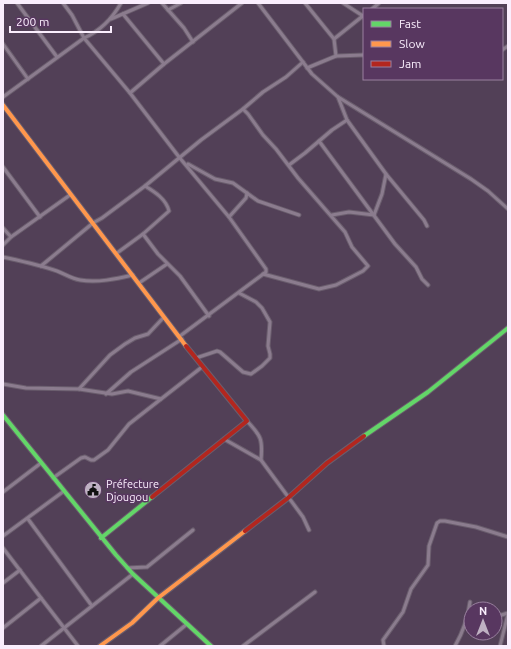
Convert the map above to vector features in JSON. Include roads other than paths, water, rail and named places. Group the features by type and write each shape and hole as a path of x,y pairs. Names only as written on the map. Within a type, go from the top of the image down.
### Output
{"street":[{"path":"17,3 57,57"},
{"path":"63,3 72,15 84,38 229,217 266,269 264,274 181,337 131,372 106,394"},
{"path":"3,97 84,38 96,32 111,19 121,3"},
{"path":"111,19 148,3"},
{"path":"162,3 184,28 193,42"},
{"path":"168,10 181,3"},
{"path":"130,93 164,64 242,3"},
{"path":"258,3 307,68 338,98 471,179 488,191 508,209"},
{"path":"305,3 334,39 336,56"},
{"path":"334,39 363,15 343,3"},
{"path":"123,14 164,64"},
{"path":"3,44 28,79"},
{"path":"307,68 336,56 363,55"},
{"path":"41,266 93,223 145,186 179,157 243,109 263,92 286,77 303,62"},
{"path":"338,98 347,120 386,174 424,220 427,226"},
{"path":"3,105 70,195 117,253 164,317 181,337 202,367 256,431 262,443 261,460"},
{"path":"243,109 305,186 332,215 345,232 352,247 368,266 363,271 336,285 319,289 264,274"},
{"path":"289,165 332,130 347,120"},
{"path":"319,141 395,244 416,267 422,279 428,285"},
{"path":"184,162 214,179 232,183 258,201 299,215"},
{"path":"3,167 40,217"},
{"path":"374,215 382,194 386,174"},
{"path":"117,253 169,212 159,195 155,191 145,186"},
{"path":"229,217 246,198 247,193"},
{"path":"3,245 11,237 70,195"},
{"path":"332,215 349,212 374,215"},
{"path":"3,228 11,237"},
{"path":"143,234 166,264 180,276 209,316"},
{"path":"3,257 41,266 82,281 116,279 133,275"},
{"path":"139,283 166,264"},
{"path":"196,358 217,351 243,372 251,374 270,358 268,346 270,322 262,308 256,302 239,293"},
{"path":"79,389 110,355 125,344 148,334 164,317"},
{"path":"100,646 132,623 158,598 288,498 327,463 370,431 428,392 508,328"},
{"path":"53,478 81,458 85,457 94,460 108,450 124,428 202,367"},
{"path":"3,384 26,388 79,389 106,394 128,391 161,399"},
{"path":"3,415 101,538 127,568 212,646"},
{"path":"101,538 247,421"},
{"path":"224,440 261,460 303,517 309,530"},
{"path":"3,486 4,491 41,463"},
{"path":"3,536 64,491"},
{"path":"28,519 92,606"},
{"path":"384,646 383,640 403,612 411,589 428,565 430,546 437,523 440,521 445,521 476,527 508,536"},
{"path":"127,568 147,567 193,530"},
{"path":"3,548 78,646"},
{"path":"3,583 20,570"},
{"path":"41,646 133,574"},
{"path":"243,646 315,592"},
{"path":"3,628 41,598"},
{"path":"500,646 508,613"},
{"path":"160,646 187,624"},
{"path":"455,646 463,630"}],"place":[{"name":"Préfecture Djougou","path":"93,490"}]}
